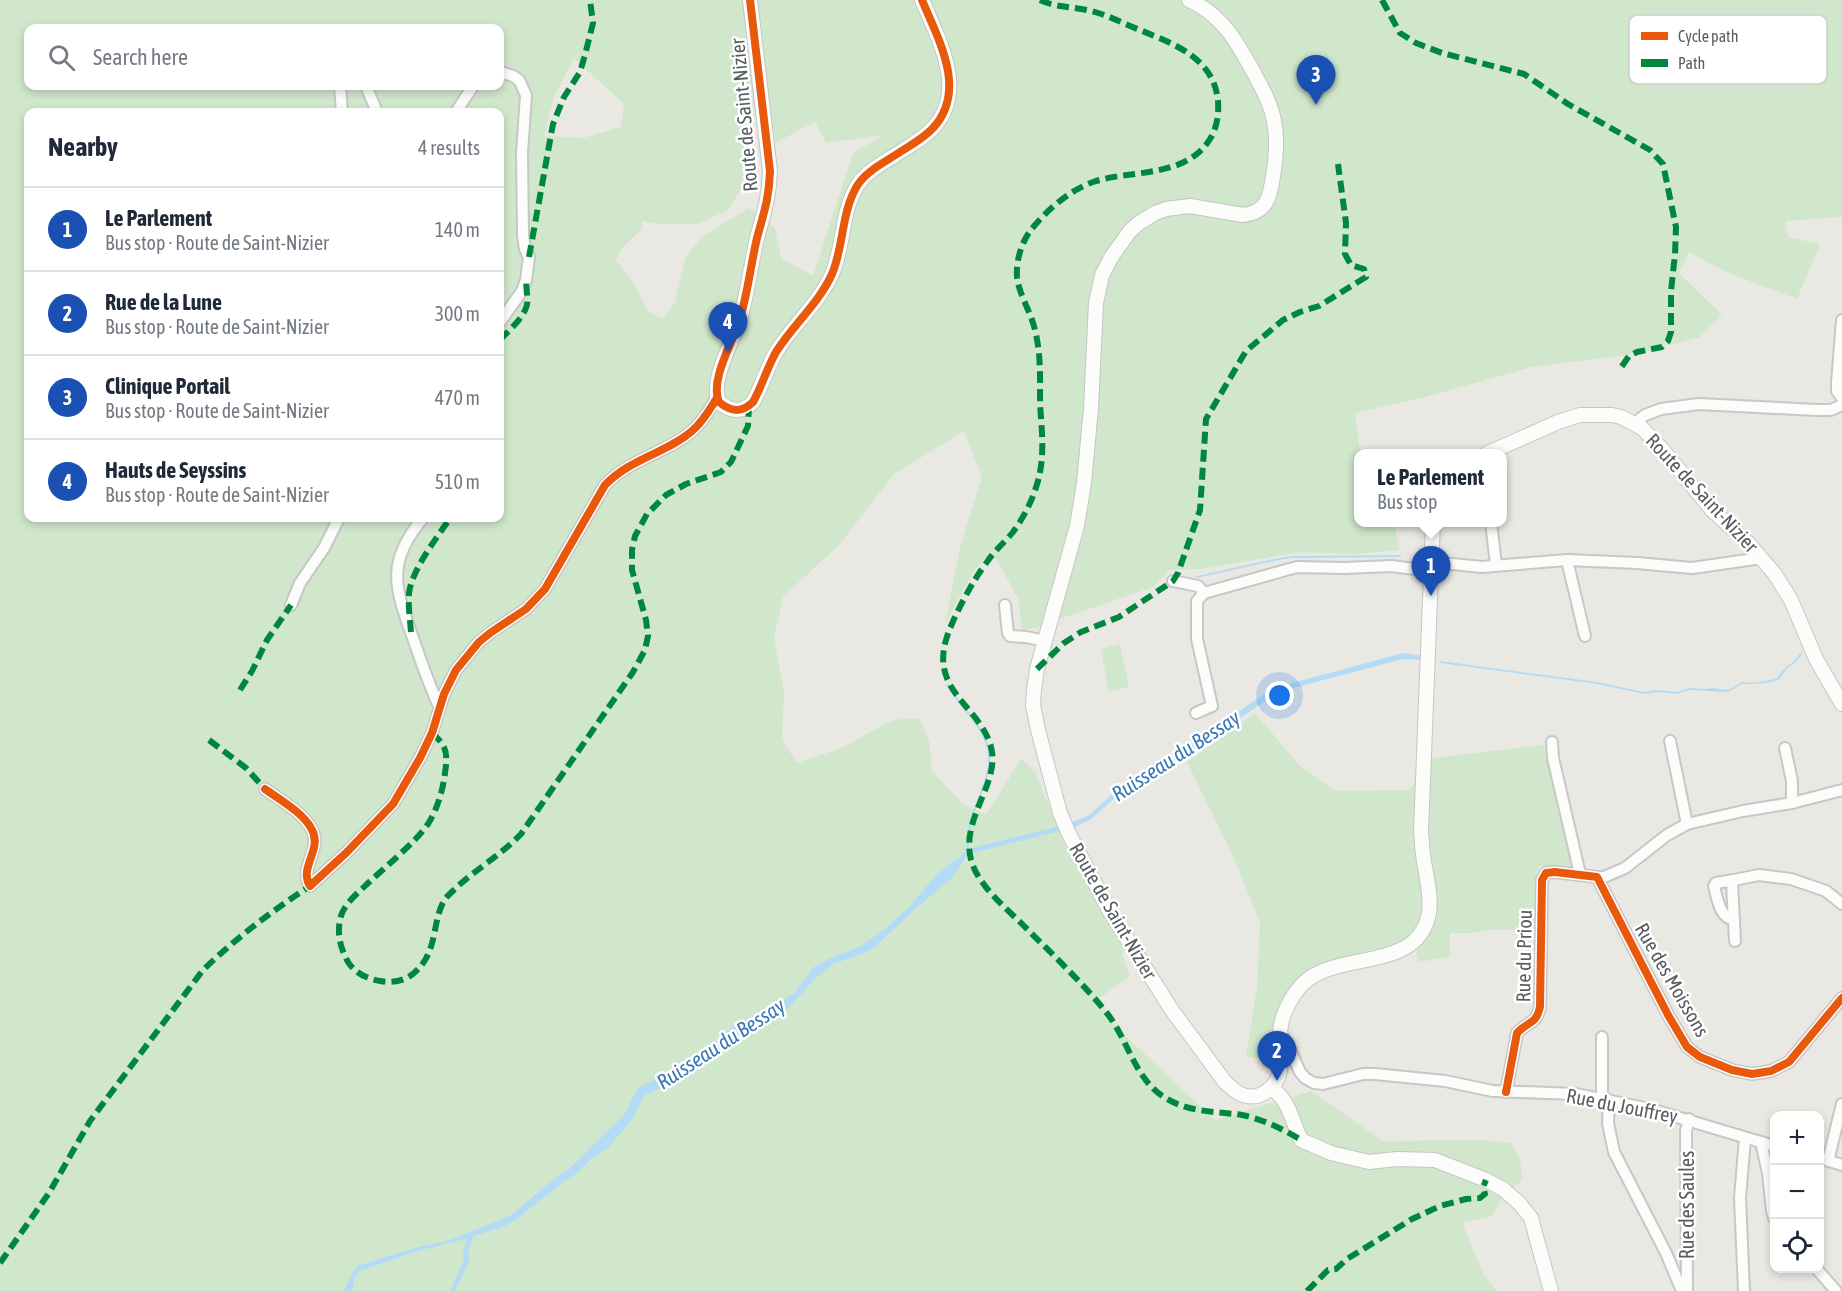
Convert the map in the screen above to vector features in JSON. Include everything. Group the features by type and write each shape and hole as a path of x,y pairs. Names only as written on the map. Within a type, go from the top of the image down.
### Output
{"main road":[{"name":"Route de Saint-Nizier","path":"717,398 718,379 742,312 757,238 769,198 770,171 750,0"},
{"path":"717,398 727,409 738,411 749,406 757,395 776,352 819,297 831,276 838,256 847,208 857,186 866,175 927,134 939,121 946,107 950,81 946,60 922,0"},
{"name":"Route de Saint-Nizier","path":"1189,0 1211,12 1227,29 1240,47 1269,102 1275,123 1277,144 1271,192 1262,208 1251,214 1243,215 1190,206 1155,213 1130,231 1108,262 1100,281 1096,303 1091,408 1084,483 1077,526 1035,678 1033,705 1060,813 1108,910 1171,1009 1225,1082 1234,1090 1249,1096 1265,1093 1271,1088"},
{"name":"Route de Saint-Nizier","path":"1495,449 1580,415 1612,414 1635,423 1649,434 1712,510 1762,558 1774,573 1791,600 1815,659 1842,704"},
{"path":"1433,527 1421,832 1430,902 1426,923 1414,941 1399,952 1331,967 1301,985 1290,1002 1281,1023 1280,1070 1277,1081 1271,1088 1281,1095 1288,1106 1301,1140 1331,1153 1369,1162 1397,1158 1436,1160 1503,1189 1531,1218 1551,1291"}],"street":[{"path":"504,73 519,80 526,95 522,153 523,235 529,257 526,280 516,301 504,317"},
{"path":"340,90 342,108"},
{"path":"368,90 375,108"},
{"path":"459,108 470,90"},
{"path":"1842,320 1837,390 1842,398"},
{"path":"265,789 298,814 313,831 315,845 306,871 306,879 310,886 346,853 393,804 432,733 449,681 470,652 490,633 526,609 545,589 605,484 627,467 693,431 717,398"},
{"path":"1635,423 1645,415 1661,410 1699,404 1817,410 1830,410 1842,405"},
{"path":"291,605 300,584 324,548 337,522"},
{"path":"420,522 409,536 402,551 398,569 398,588 405,618 430,689 439,706"},
{"path":"1492,527 1496,565"},
{"path":"1196,712 1212,706 1197,639 1197,602 1204,593 1297,567 1482,567 1567,560 1692,568 1762,558"},
{"path":"1567,560 1585,636"},
{"path":"1173,581 1198,586 1204,593"},
{"path":"1005,605 1010,636 1045,641"},
{"path":"1670,741 1687,824"},
{"path":"1552,742 1553,758 1580,874 1597,877 1604,877 1625,868 1687,824 1792,803 1842,790"},
{"path":"1785,748 1792,781 1792,803"},
{"name":"Rue du Priou","path":"1506,1092 1517,1033 1533,1023 1538,1017 1540,1007 1543,876 1550,872 1580,874"},
{"path":"1734,919 1724,916 1714,886 1716,883 1759,875 1791,879 1826,891 1842,904"},
{"name":"Rue des Moissons","path":"1597,877 1668,1015 1687,1047 1700,1057 1732,1070 1752,1074 1771,1071 1789,1062 1842,998"},
{"path":"1734,880 1732,883 1735,941"},
{"name":"Rue du Jouffrey","path":"1280,1036 1286,1039 1299,1072 1314,1083 1323,1084 1363,1074 1375,1074 1445,1081 1493,1092 1576,1094 1689,1119 1770,1145"},
{"path":"1602,1037 1608,1123 1614,1152 1666,1253 1682,1291"},
{"path":"1842,1104 1824,1159 1842,1166"},
{"name":"Rue des Saules","path":"1687,1291 1686,1131 1689,1119"},
{"path":"1744,1138 1740,1198 1744,1291"},
{"path":"1761,1142 1770,1188"},
{"path":"1820,1273 1836,1291"}],"green space":[{"path":"0,0 1842,0 1842,217 1785,221 1788,237 1820,244 1797,299 1726,272 1689,252 1679,273 1722,315 1700,337 1636,354 1532,367 1425,397 1355,413 1360,449 1354,449 1354,527 1396,527 1399,550 1354,554 1301,552 1202,569 1169,570 1153,587 1022,632 1018,598 991,550 972,574 945,624 960,547 982,477 964,431 894,474 839,545 783,597 774,638 784,692 782,740 797,763 845,746 892,722 910,718 920,719 929,741 932,771 964,805 986,815 1021,759 1035,771 1063,842 1124,946 1122,954 1130,976 1098,999 1119,1030 1215,1120 1311,1091 1383,1141 1479,1140 1511,1143 1520,1160 1522,1177 1518,1184 1506,1191 1492,1216 1462,1223 1484,1275 1496,1291 0,1291","holes":["574,58 624,104 621,127 583,138 544,136 554,97","756,98 773,144 815,122 826,143 884,135 853,153 813,276 781,258 775,228 749,208 702,237 685,258 675,303 662,319 648,311 635,285 616,260 622,248 642,229 642,221 656,224 697,224 727,211 740,191"]},
{"path":"1120,644 1129,687 1109,692 1101,649"},
{"path":"1255,713 1299,765 1336,791 1409,790 1433,758 1543,745 1560,806 1571,868 1539,866 1536,930 1450,933 1450,957 1419,962 1416,953 1420,946 1369,950 1318,967 1291,987 1279,1008 1271,1059 1246,1056 1257,987 1260,923 1234,858 1187,762"}],"water":[{"path":"1802,651 1799,658 1776,681 1741,684 1727,692 1689,690 1676,694 1657,692 1644,694 1598,684 1440,663 1440,661 1597,682 1644,692 1656,690 1677,692 1689,688 1726,690 1741,682 1752,683 1776,679"},
{"name":"Ruisseau du Bessay","path":"1403,653 1423,656 1422,660 1403,659 1278,692 1182,758 1117,796 1091,819 1072,829 1070,823 1089,815 1115,792 1274,688"},
{"path":"1059,826 1060,831 973,853 973,848"},
{"name":"Ruisseau du Bessay","path":"967,851 968,854 952,878 874,948 833,964 815,979 782,1015 746,1029 706,1063 676,1082 645,1095 632,1119 609,1147 590,1160 580,1171 515,1220 505,1226 473,1236 468,1251 470,1259 455,1291 450,1291 464,1260 463,1251 466,1239 418,1251 360,1271 355,1278 352,1291 344,1291 357,1266 422,1246 447,1241 510,1216 573,1165 624,1115 638,1088 701,1056 738,1022 767,1011 794,993 814,967 861,946 886,928 909,907 938,873"}],"waterway":[{"path":"1197,577 1292,557 1400,556"},
{"path":"947,685 980,730 988,749 988,772 972,818 967,853"}],"marked path":[{"path":"529,257 553,124 564,97 580,72 593,23 590,0"},
{"path":"1040,0 1101,14 1179,47 1201,63 1209,74 1215,86 1218,111 1216,126 1210,139 1187,161 1156,171 1108,178 1084,186 1050,209 1030,231 1020,253 1017,265 1018,284 1033,323 1039,357 1042,442 1040,475 1023,517 990,558 964,600 949,631 943,658 945,673 951,686 977,720 991,747 990,775 970,832 969,847 972,863 981,880 994,896 1066,967 1106,1012 1138,1069 1154,1089 1164,1097 1183,1106 1250,1117 1301,1140"},
{"path":"1382,0 1400,33 1416,43 1442,53 1524,74 1568,104 1650,150 1663,164 1676,227 1671,291 1671,332 1668,341 1662,347 1629,356 1620,369"},
{"path":"1037,669 1064,643 1081,632 1119,617 1173,581 1178,573 1200,510 1206,419 1246,351 1283,320 1319,306 1366,277 1364,269 1351,265 1345,254 1346,223 1338,164"},
{"path":"504,336 522,315 527,305 526,280"},
{"path":"432,733 441,742 446,760 443,786 434,813 415,839 345,907 340,921 340,941 347,961 359,973 374,980 389,982 402,980 422,965 431,946 445,899 521,834 633,672 645,650 648,636 646,620 632,570 635,536 647,514 666,495 686,484 721,472 731,462 748,426 749,406"},
{"path":"411,632 409,612 411,584 426,554 447,522"},
{"path":"240,690 267,640 291,605"},
{"path":"209,740 246,768 265,789"},
{"path":"0,1263 49,1193 90,1121 203,970 255,925 310,886"},
{"path":"1307,1291 1328,1270 1336,1269 1347,1259 1412,1219 1440,1206 1480,1198 1485,1194 1483,1187 1486,1180"}],"cycle path":[{"path":"750,0 770,171 767,198 743,306 717,382 719,402 736,410 745,408 753,402 776,352 827,285 836,263 848,207 857,186 871,171 926,135 943,113 948,97 947,64 922,0"},
{"path":"265,789 296,812 311,828 315,843 307,872 310,886 346,853 393,804 432,733 444,694 456,670 479,642 526,609 545,589 605,485 626,468 682,439 703,420 717,398"},
{"path":"1506,1092 1517,1033 1534,1020 1540,1007 1542,880 1546,873 1597,877 1668,1015 1687,1047 1700,1057 1732,1070 1752,1074 1771,1071 1789,1062 1842,998"}],"place":[{"name":"Clinique Portail","path":"1316,105"},
{"name":"Hauts de Seyssins","path":"728,352"},
{"name":"Le Parlement","path":"1431,596"},
{"name":"Rue de la Lune","path":"1277,1081"}]}
